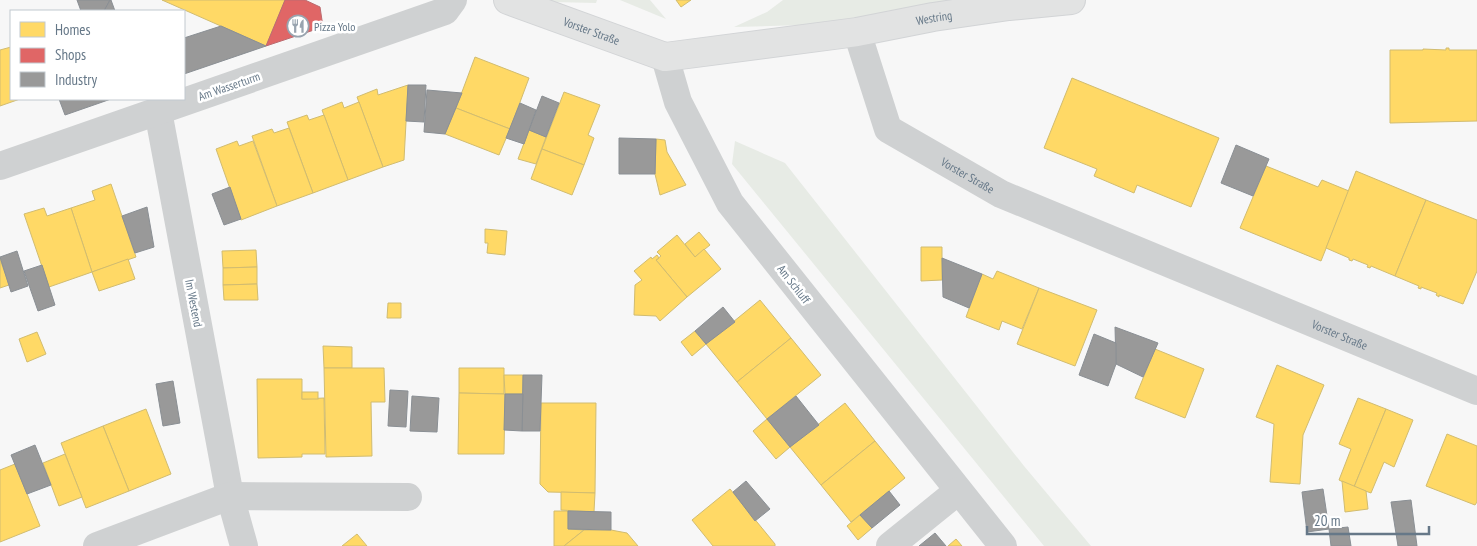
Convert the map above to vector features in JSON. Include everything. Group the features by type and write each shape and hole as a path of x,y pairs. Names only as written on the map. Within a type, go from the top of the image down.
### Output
{"street":[{"name":"Am Wasserturm","path":"0,166 445,11 454,0"},
{"name":"Vorster Straße","path":"508,0 665,57 857,32 888,129 1001,194 1477,391"},
{"name":"Westring","path":"857,32 933,17 1008,6 1071,0"},
{"name":"Am Schluff","path":"665,57 678,102 730,204 1003,546"},
{"name":"Im Westend","path":"158,111 230,496 244,546"},
{"path":"890,546 958,491"},
{"path":"98,546 230,496 408,497"}],"shaded area":[{"path":"546,0 597,0 596,3 552,2"},
{"path":"620,0 650,0 666,19"},
{"path":"783,0 949,0 838,24 734,27 767,12"},
{"path":"735,141 785,163 1024,466 1091,546 1044,546 732,164"}],"building: Homes":[{"path":"162,0 285,0 266,46"},
{"path":"676,0 691,0 681,7"},
{"path":"10,47 10,100 17,100 0,106 0,50"},
{"path":"1446,48 1449,48 1449,50 1477,50 1477,121 1390,123 1390,50 1446,50"},
{"path":"475,57 529,78 510,129 456,108"},
{"path":"1072,78 1219,138 1191,207 1137,185 1134,193 1094,176 1097,169 1044,148"},
{"path":"408,85 404,160 383,167 357,97 377,89 378,95"},
{"path":"564,92 600,105 588,135 594,138 584,165 542,149"},
{"path":"342,102 344,108 359,102 383,167 348,180 322,110"},
{"path":"456,108 510,129 499,155 445,134"},
{"path":"307,115 309,120 324,115 348,180 313,193 287,122"},
{"path":"289,128 313,193 277,206 252,136 272,129 274,133"},
{"path":"529,130 546,137 536,164 518,159"},
{"path":"656,139 665,140 667,152 686,185 660,195 655,174"},
{"path":"237,141 239,146 253,141 277,206 241,220 216,149"},
{"path":"542,149 584,165 572,195 531,179"},
{"path":"1266,166 1318,187 1322,180 1349,191 1321,261 1240,228"},
{"path":"1356,171 1426,200 1395,276 1371,266 1370,268 1367,267 1368,265 1353,259 1352,261 1349,260 1349,258 1326,248"},
{"path":"111,184 136,257 92,272 71,208 95,200 92,191"},
{"path":"1426,200 1477,220 1477,271 1463,304 1439,295 1439,297 1436,295 1437,293 1421,287 1421,289 1418,288 1419,286 1395,276"},
{"path":"44,208 47,216 71,208 92,272 49,287 24,214"},
{"path":"485,229 507,231 505,255 487,253 488,243 485,243"},
{"path":"699,232 710,245 695,257 685,244"},
{"path":"677,235 695,257 704,249 721,269 687,297 656,260 661,256 657,252"},
{"path":"921,247 942,247 942,280 921,281"},
{"path":"256,250 257,267 223,268 222,251"},
{"path":"657,255 659,258 656,260 687,297 660,321 656,316 634,315 635,285 642,280 634,271 651,257 652,259"},
{"path":"0,259 9,285 0,288"},
{"path":"128,259 135,279 99,291 92,272"},
{"path":"257,267 257,284 223,285 223,268"},
{"path":"997,271 1039,288 1022,329 1002,321 999,330 966,317 982,274 993,279"},
{"path":"257,284 258,300 224,300 223,285"},
{"path":"1039,288 1097,310 1075,366 1017,344"},
{"path":"760,300 791,338 737,382 706,344"},
{"path":"388,303 401,303 401,318 387,318"},
{"path":"695,331 706,344 692,356 681,342"},
{"path":"37,332 46,354 27,362 19,339"},
{"path":"791,338 821,375 767,419 737,382"},
{"path":"323,346 352,347 352,368 324,368"},
{"path":"1155,349 1204,369 1185,418 1135,398"},
{"path":"1277,365 1324,385 1303,435 1300,484 1270,482 1274,424 1256,417"},
{"path":"324,368 384,368 385,402 371,402 372,456 326,457"},
{"path":"459,368 504,368 504,394 459,393"},
{"path":"504,375 523,375 523,394 505,394"},
{"path":"257,379 302,379 302,399 324,398 325,454 302,454 302,457 258,458"},
{"path":"302,392 318,392 318,399 302,399"},
{"path":"459,393 505,394 504,454 458,454"},
{"path":"1358,398 1386,409 1354,487 1339,480 1351,449 1339,444"},
{"path":"541,403 596,403 595,493 548,492 540,484"},
{"path":"845,403 875,441 821,485 790,447"},
{"path":"146,409 171,474 129,491 103,426"},
{"path":"1386,409 1413,420 1394,467 1384,462 1371,493 1354,487"},
{"path":"767,419 790,447 776,459 753,431"},
{"path":"103,426 129,491 86,508 61,443"},
{"path":"1447,434 1477,446 1477,502 1475,505 1426,486"},
{"path":"875,441 905,478 851,522 821,485"},
{"path":"65,454 82,497 59,506 43,463"},
{"path":"15,464 40,526 0,542 0,470"},
{"path":"1342,481 1366,491 1368,509 1345,512"},
{"path":"730,489 775,546 713,546 692,520"},
{"path":"561,492 595,493 594,512 561,510"},
{"path":"554,511 568,511 568,529 584,530 564,546 554,546"},
{"path":"860,515 872,528 858,540 847,526"},
{"path":"584,530 611,530 627,533 638,546 564,546"},
{"path":"357,534 367,546 342,546"},
{"path":"956,539 962,546 948,546"}],"building: Shops":[{"path":"285,0 305,0 320,7 323,27 266,46"}],"building: Industry":[{"path":"77,0 110,0 105,10 81,10"},
{"path":"110,0 111,0 115,10 105,10"},
{"path":"221,26 266,46 185,74 185,38"},
{"path":"408,85 426,85 424,122 406,121"},
{"path":"427,90 462,93 445,134 424,132"},
{"path":"542,96 559,103 546,137 529,130"},
{"path":"59,100 108,100 65,115"},
{"path":"520,103 536,110 524,144 506,138"},
{"path":"619,138 656,139 655,174 619,174"},
{"path":"1236,145 1269,159 1253,196 1221,183"},
{"path":"230,187 241,219 224,225 212,194"},
{"path":"147,207 154,247 135,253 122,216"},
{"path":"17,251 28,286 11,292 0,257"},
{"path":"942,258 982,274 969,308 943,297"},
{"path":"42,265 55,305 38,311 24,271"},
{"path":"723,307 735,322 706,344 695,331"},
{"path":"1115,327 1158,343 1143,377 1116,364"},
{"path":"1094,334 1116,343 1116,364 1108,386 1079,375"},
{"path":"523,375 542,375 540,431 522,431"},
{"path":"173,381 180,423 163,426 156,384"},
{"path":"390,390 408,391 406,427 388,426"},
{"path":"505,394 523,394 522,431 504,430"},
{"path":"412,396 439,398 437,432 410,431"},
{"path":"796,396 819,425 790,447 767,419"},
{"path":"35,445 51,485 27,494 11,455"},
{"path":"746,481 770,509 755,521 733,492"},
{"path":"1323,489 1329,529 1307,532 1302,492"},
{"path":"889,491 900,505 872,528 860,515"},
{"path":"1411,500 1417,546 1398,546 1391,502"},
{"path":"568,511 611,512 611,530 568,529"},
{"path":"1348,527 1351,546 1331,546 1329,529"},
{"path":"935,533 946,546 919,546"}],"place":[{"name":"Pizza Yolo","path":"298,26"}]}
